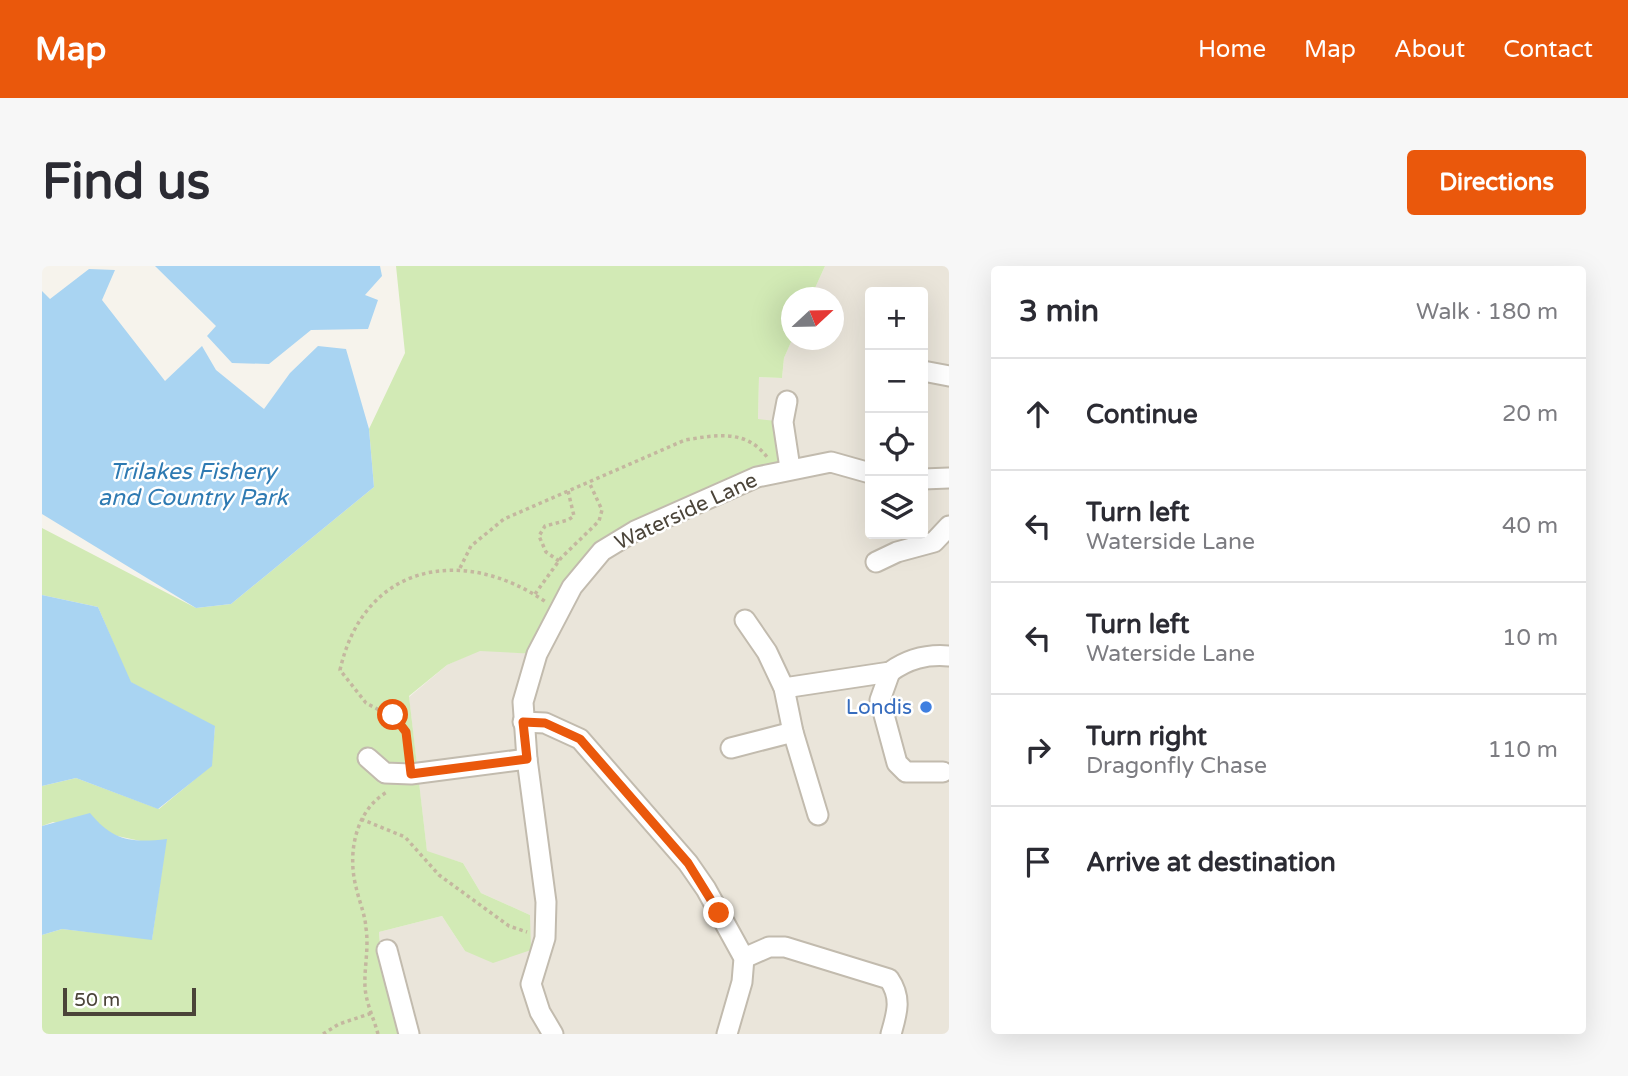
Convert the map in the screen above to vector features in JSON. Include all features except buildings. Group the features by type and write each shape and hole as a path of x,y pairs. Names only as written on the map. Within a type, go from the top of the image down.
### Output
{"street":[{"path":"928,372 949,376"},
{"path":"787,401 783,422 790,468"},
{"name":"Waterside Lane","path":"553,1034 540,1012 531,984 545,938 546,902 527,759 523,702 537,654 572,587 603,551 635,531 769,472 831,462 865,472"},
{"path":"928,479 949,478"},
{"path":"876,562 897,552 934,542 949,526"},
{"path":"745,620 767,652 784,688 793,732 818,815"},
{"path":"784,688 868,673 890,672 917,658 949,656"},
{"path":"890,672 880,700 897,763 906,772 943,772"},
{"path":"523,722 561,728 580,739 688,863 744,958 742,982 727,1034"},
{"path":"731,748 793,732"},
{"path":"368,758 385,773 411,774 527,759"},
{"path":"744,958 769,947 785,947 889,979 898,991 898,1009 891,1034"},
{"path":"387,950 409,1034"}],"path":[{"path":"460,568 471,546 483,533 504,519 685,440 715,435 746,437 768,458 769,472"},
{"path":"535,594 559,561 602,516 589,482"},
{"path":"559,561 546,552 540,536 545,526 574,516 568,491"},
{"path":"411,774 406,732 393,715 366,704 340,670 345,649 363,617 386,592 409,579 438,570 460,568 505,580 535,594 560,611"},
{"path":"378,1034 365,987 368,952 366,926 355,885 353,862 356,834 361,819 375,799 392,788"},
{"path":"361,819 405,837 439,875 509,926 545,938"},
{"path":"323,1034 339,1024 372,1013"}],"shaded area":[{"path":"825,266 949,266 949,1034 399,1034 382,971 379,932 442,916 465,951 530,915 481,893 463,863 427,852 409,697 447,665 480,650 537,654 572,587 758,419 759,377 782,378 788,350 844,350 844,287 816,287"}],"green space":[{"path":"396,266 825,266 816,287 781,287 781,350 788,350 782,378 759,377 758,419 776,421 782,470 603,551 537,654 480,651 447,665 409,696 427,851 463,863 481,893 530,915 531,950 493,963 465,951 442,916 379,932 382,971 399,1034 42,1034 42,935 62,929 152,939 166,840 145,842 53,822 42,826 42,786 76,778 159,809 211,766 215,727 130,682 98,607 42,595 42,528 196,608 231,604 374,487 369,429 405,353"}],"water":[{"path":"155,266 380,266 382,276 365,295 378,300 368,329 311,330 269,364 232,363 207,336 216,326"},
{"name":"Trilakes Fishery and Country Park","path":"89,269 115,270 102,300 165,381 202,346 216,370 264,409 290,373 318,346 346,349 369,429 374,487 231,604 196,608 42,514 42,291 50,299"},
{"path":"42,595 98,607 131,682 215,726 212,766 158,809 76,778 42,786"},
{"path":"90,813 115,835 143,841 167,839 152,940 62,929 42,935 42,826"}],"place":[{"name":"Londis","path":"926,707"}],"route":[{"path":"393,715 406,732 411,774 527,759 523,722 545,723 561,728 580,739 688,863 719,913"}]}
